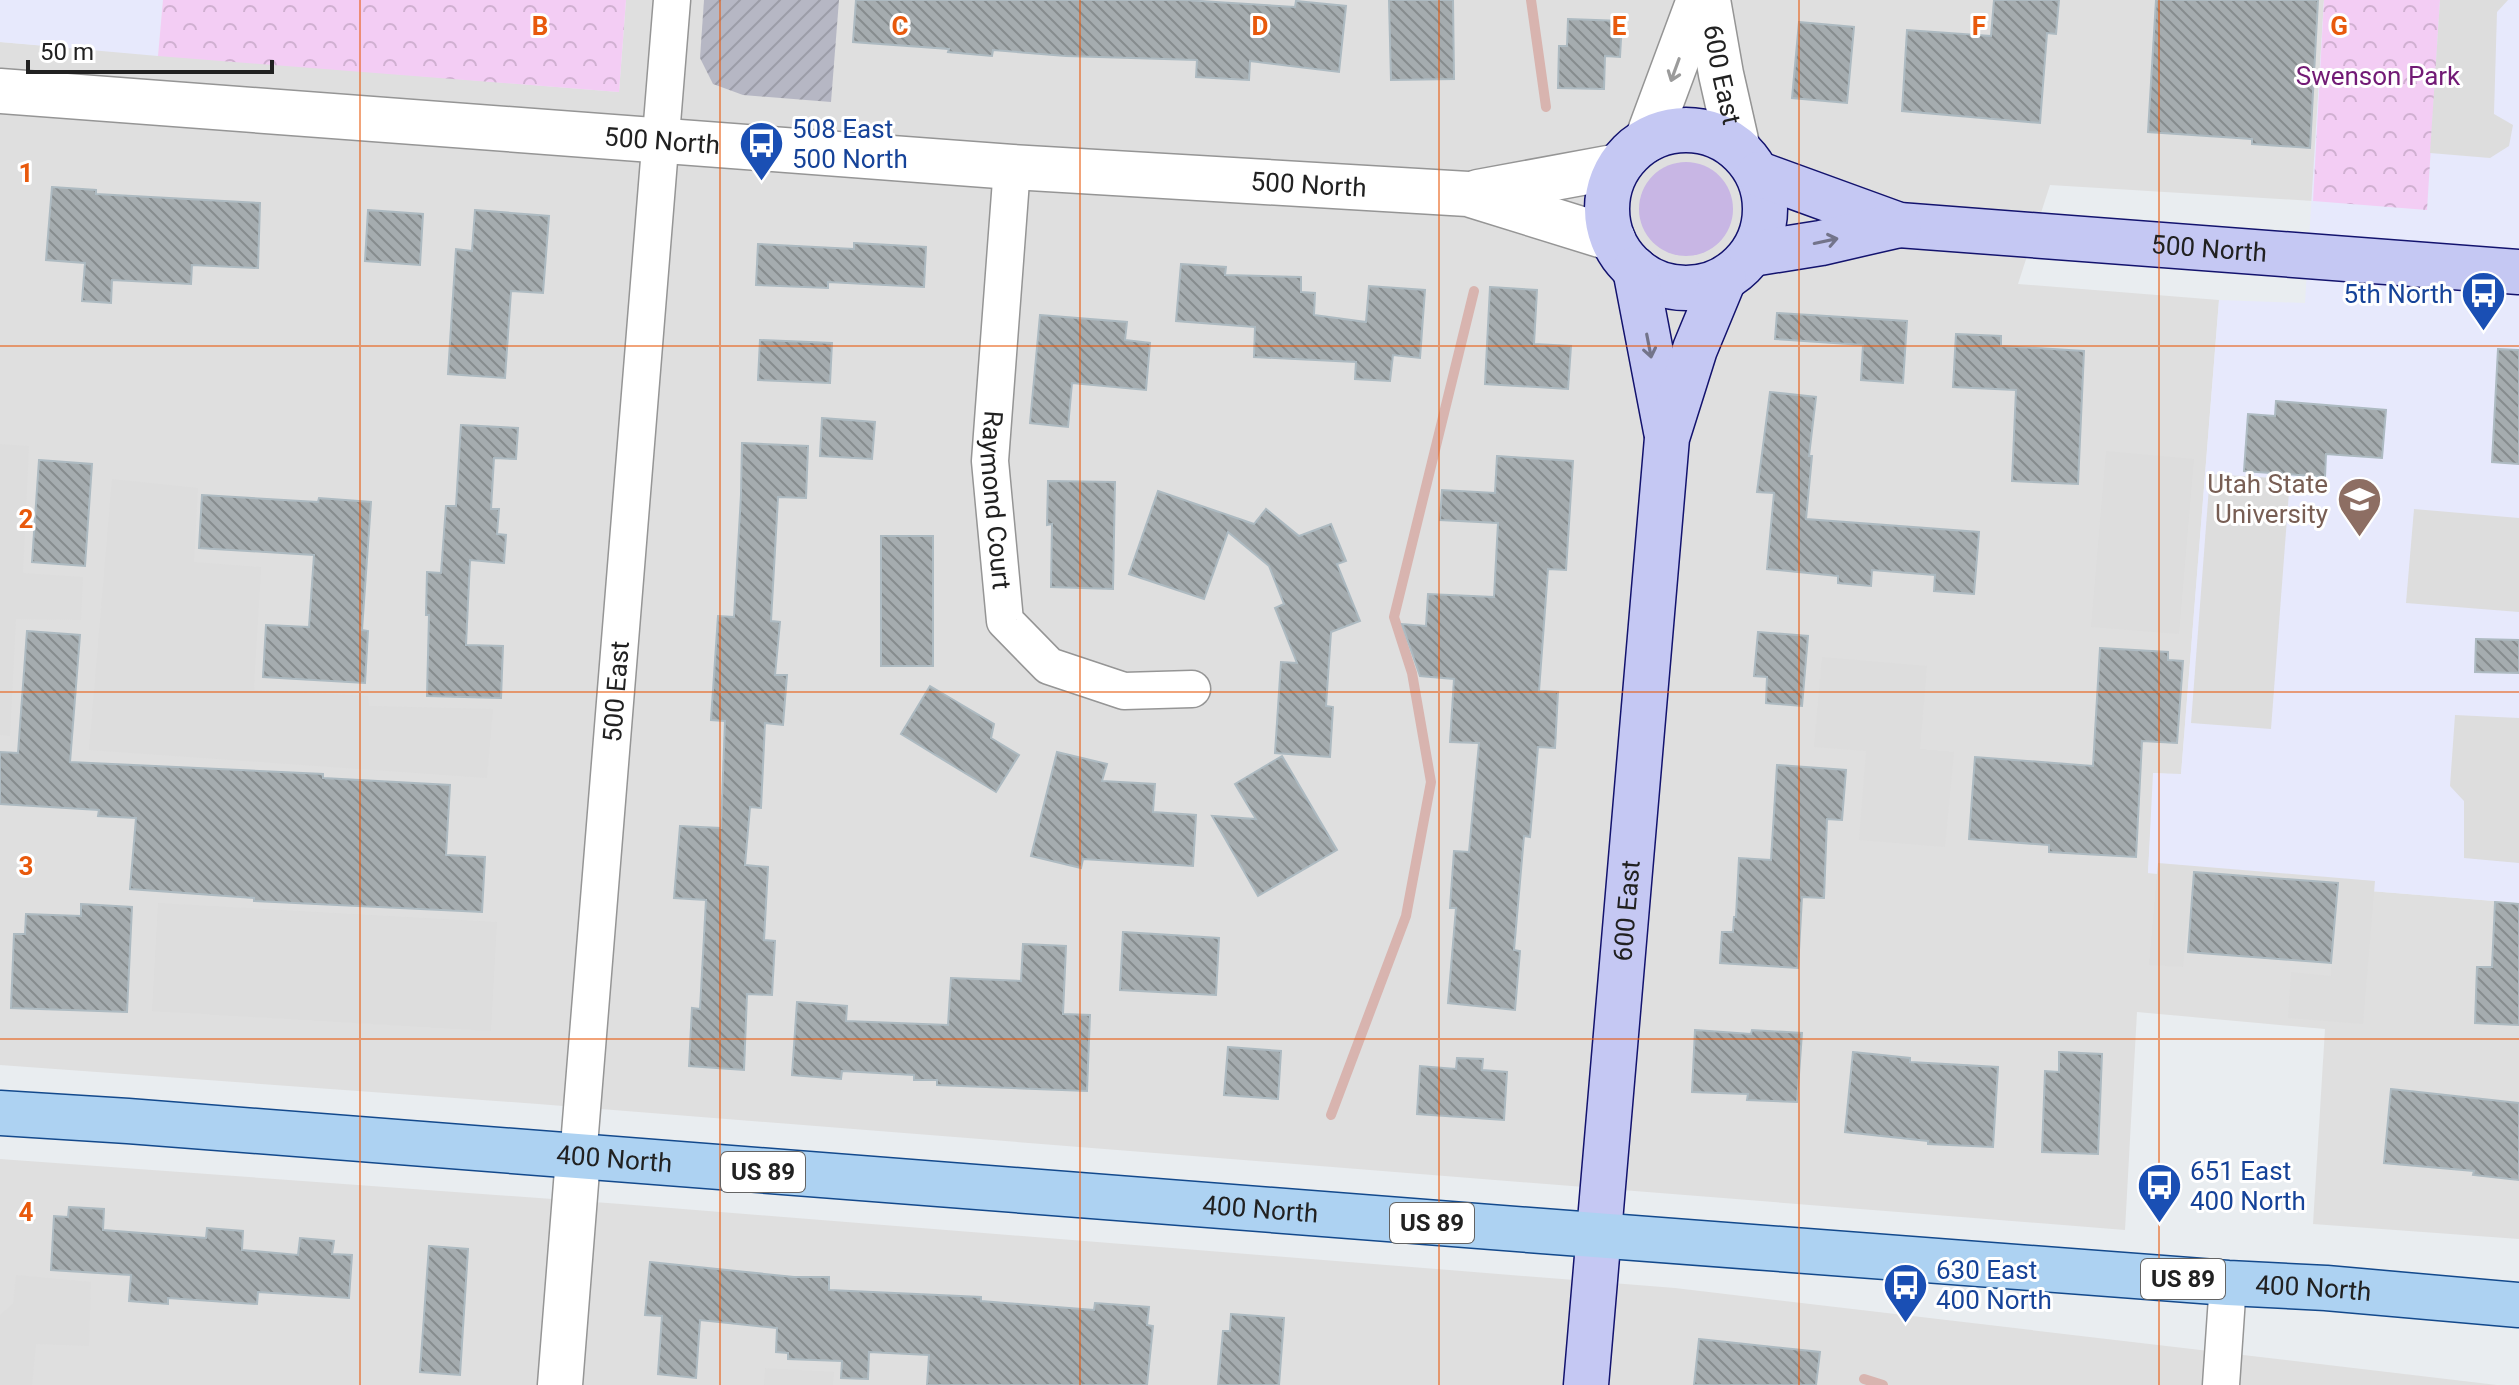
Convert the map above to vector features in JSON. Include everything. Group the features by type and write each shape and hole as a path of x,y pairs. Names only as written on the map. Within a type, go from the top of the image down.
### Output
{"main road":[{"path":"1673,131 1704,131 1722,138 1749,161 1767,210 1761,237 1738,266 1706,285 1687,288 1660,285 1624,254 1607,221 1608,193 1633,153 1673,131"},
{"name":"500 North","path":"1749,161 1899,225"},
{"name":"500 North","path":"1738,266 1899,225 2519,272"},
{"name":"600 East","path":"1624,254 1667,438"},
{"name":"600 East","path":"1586,1385 1667,438 1695,349 1738,266"},
{"name":"400 North","path":"0,1113 2519,1305"}],"street":[{"name":"500 East","path":"560,1385 672,0"},
{"name":"600 East","path":"1633,153 1699,0"},
{"name":"600 East","path":"1708,0 1721,74 1749,161"},
{"name":"500 North","path":"0,91 1012,167 1468,194 1633,153"},
{"name":"Raymond Court","path":"1012,167 990,461 1005,621 1049,666 1124,691 1192,689"},
{"name":"500 North","path":"1468,194 1624,254"},
{"path":"2221,1385 2228,1283"}],"shaded area":[{"path":"0,0 163,0 158,56 0,42"},
{"path":"626,0 2324,0 2313,201 2050,185 2018,284 2219,300 2181,775 2154,773 2148,873 2519,903 2519,1239 2313,1224 2325,1029 2137,1012 2125,1230 538,1104 0,1065 0,42 619,92"},
{"path":"704,0 839,0 831,102 743,95 713,84 700,58"},
{"name":"Utah State University","path":"2324,0 2519,0 2519,903 2148,873 2153,773 2181,774 2219,300 2305,303"},
{"path":"2440,0 2508,0 2497,12 2494,114 2513,125 2509,146 2490,158 2430,153"},
{"path":"1686,162 1704,166 1719,176 1729,191 1733,209 1729,227 1719,242 1704,252 1686,256 1668,252 1653,242 1643,227 1639,209 1643,191 1653,176 1668,166"},
{"path":"0,444 29,446 23,573 83,577 81,620 16,619 10,736 0,735"},
{"path":"2106,451 2194,459 2179,634 2091,627"},
{"path":"2210,474 2290,479 2271,729 2191,723"},
{"path":"112,479 198,488 194,562 261,567 254,690 368,696 369,706 493,709 487,778 89,750"},
{"path":"2414,509 2519,518 2519,612 2406,603"},
{"path":"1822,657 1927,666 1920,749 1954,752 1945,847 1859,840 1866,751 1814,747"},
{"path":"2455,715 2519,718 2519,863 2464,858 2464,801 2450,786"},
{"path":"2158,863 2375,881 2363,1024 2288,1018 2291,972 2331,976 2333,943 2306,940 2304,962 2272,959 2274,936 2187,926 2183,967 2149,965"},
{"path":"158,903 497,922 491,1031 152,1011"},
{"path":"0,1159 621,1204 1675,1288 2497,1385 0,1385"},
{"path":"16,1275 91,1282 89,1346 36,1344 32,1385 0,1385 0,1315 13,1304"},
{"path":"765,1368 834,1372 833,1385 764,1385"}],"green space":[{"path":"163,0 626,0 619,92 158,56"},
{"name":"Swenson Park","path":"2324,0 2440,0 2427,210 2313,201"}],"building":[{"path":"856,0 1184,0 1295,7 1296,1 1346,6 1339,72 1250,61 1249,80 1196,77 1197,60 1066,56 993,50 992,56 948,52 949,49 853,42"},
{"path":"1389,0 1453,0 1454,79 1391,80"},
{"path":"1994,0 2059,0 2056,34 2047,33 2040,123 1902,111 1907,30 1991,36"},
{"path":"2156,0 2318,0 2310,148 2252,144 2252,139 2148,132"},
{"path":"1568,19 1622,21 1620,57 1605,56 1604,89 1558,88 1559,46 1567,46"},
{"path":"1799,22 1854,27 1847,103 1792,98"},
{"path":"52,187 96,190 96,194 260,203 258,268 192,265 191,284 112,280 111,303 82,301 85,263 46,260"},
{"path":"368,210 423,214 420,265 365,261"},
{"path":"475,210 549,216 543,293 511,291 505,378 448,374 456,249 472,251"},
{"path":"854,243 926,247 924,287 828,282 828,288 756,285 758,244 854,249"},
{"path":"1181,264 1226,267 1225,275 1301,277 1301,292 1315,293 1314,315 1366,322 1369,286 1425,290 1420,358 1393,355 1390,381 1355,379 1356,362 1254,357 1255,327 1176,321"},
{"path":"1490,287 1537,290 1534,344 1571,346 1568,389 1485,384"},
{"path":"1777,313 1907,321 1903,383 1861,380 1863,345 1775,339"},
{"path":"1040,315 1127,322 1125,340 1150,343 1146,390 1072,383 1068,427 1030,423"},
{"path":"1956,334 2001,336 2001,346 2084,351 2078,484 2012,481 2016,390 1953,387"},
{"path":"760,340 832,343 830,383 758,380"},
{"path":"2498,349 2519,350 2519,464 2492,462"},
{"path":"1770,392 1816,397 1806,519 1979,532 1974,594 1934,591 1935,575 1872,570 1871,586 1838,583 1838,576 1767,569 1774,493 1757,492"},
{"path":"2276,401 2386,410 2382,458 2326,454 2325,477 2244,471 2248,414 2275,416"},
{"path":"822,418 875,422 872,459 820,456"},
{"path":"461,425 518,428 516,459 494,458 491,509 499,509 497,534 506,535 504,563 470,560 466,645 503,646 501,698 427,696 427,572 441,573 446,506 456,506"},
{"path":"742,443 808,446 806,498 778,497 771,621 780,622 775,675 787,675 783,725 765,723 761,808 750,807 745,865 768,867 764,940 775,941 772,995 747,994 744,1070 689,1066 692,1008 700,1009 706,900 674,898 680,826 721,828 725,721 711,720 718,616 734,617"},
{"path":"1497,456 1573,461 1566,570 1548,569 1539,691 1558,692 1555,748 1538,747 1530,837 1524,836 1514,950 1520,951 1515,1010 1448,1003 1456,908 1450,908 1454,851 1469,852 1479,743 1450,742 1454,679 1420,676 1402,624 1426,626 1428,594 1494,597 1498,523 1440,520 1442,490 1495,493"},
{"path":"39,460 92,464 85,566 32,562"},
{"path":"1048,481 1115,482 1113,589 1051,587 1052,524 1047,525"},
{"path":"1158,491 1254,524 1266,509 1299,536 1331,524 1346,561 1337,564 1360,621 1331,632 1326,706 1333,707 1330,757 1275,753 1281,662 1297,663 1275,608 1284,604 1269,566 1228,532 1204,599 1129,574"},
{"path":"202,495 371,502 362,630 368,631 365,683 263,677 266,625 309,627 314,555 199,548"},
{"path":"881,536 933,536 933,666 881,666"},
{"path":"27,631 80,635 70,762 323,774 323,778 450,785 446,855 485,857 482,912 254,901 254,898 130,889 136,818 98,816 99,810 0,804 0,752 18,753"},
{"path":"1758,632 1808,636 1802,706 1766,703 1767,677 1754,676"},
{"path":"2476,639 2519,640 2519,673 2475,672"},
{"path":"2100,648 2168,652 2168,660 2183,661 2177,743 2142,741 2136,857 2049,852 2049,845 1969,839 1975,757 2093,766"},
{"path":"930,686 994,724 991,738 1019,755 996,792 901,734"},
{"path":"1057,752 1107,764 1102,781 1155,784 1153,812 1196,815 1193,866 1083,859 1081,868 1031,856"},
{"path":"1282,756 1337,850 1258,896 1212,816 1256,819 1235,784"},
{"path":"1777,765 1846,770 1842,820 1827,819 1824,898 1802,897 1798,968 1720,963 1722,932 1733,932 1736,917 1739,858 1771,860"},
{"path":"2194,872 2338,883 2331,963 2188,952"},
{"path":"2495,902 2519,904 2519,1025 2475,1023 2477,967 2492,967"},
{"path":"81,904 132,907 127,1012 11,1008 14,934 25,934 26,914 81,916"},
{"path":"1123,932 1219,938 1216,995 1120,990"},
{"path":"1023,944 1066,946 1063,1014 1090,1015 1087,1091 937,1085 937,1080 914,1080 914,1075 842,1071 841,1079 792,1075 797,1002 847,1006 846,1021 948,1025 951,978 1021,981"},
{"path":"1695,1030 1751,1034 1752,1030 1802,1033 1797,1102 1747,1100 1748,1094 1692,1092"},
{"path":"1228,1047 1281,1051 1278,1099 1224,1095"},
{"path":"1853,1052 1910,1058 1910,1062 1998,1067 1993,1147 1928,1144 1928,1141 1845,1132"},
{"path":"2059,1052 2102,1054 2098,1154 2042,1152 2045,1071 2059,1072"},
{"path":"1457,1058 1483,1059 1482,1070 1507,1072 1504,1120 1417,1114 1420,1066 1456,1069"},
{"path":"2391,1089 2519,1103 2519,1180 2473,1175 2474,1171 2384,1163"},
{"path":"69,1207 104,1209 103,1230 206,1238 207,1228 243,1231 242,1250 298,1255 300,1238 334,1241 332,1254 352,1255 349,1298 258,1292 257,1304 168,1298 168,1304 129,1301 131,1275 51,1270 54,1216 68,1217"},
{"path":"429,1246 468,1249 460,1375 420,1372"},
{"path":"650,1262 794,1277 829,1277 829,1290 981,1297 981,1301 1094,1310 1095,1303 1149,1307 1147,1325 1153,1326 1147,1385 927,1385 929,1355 869,1352 868,1379 841,1378 842,1361 788,1359 788,1353 776,1352 777,1328 700,1320 696,1378 658,1374 662,1316 645,1315"},
{"path":"1231,1314 1284,1318 1279,1385 1218,1385 1223,1331 1230,1331"},
{"path":"1699,1339 1820,1352 1816,1385 1694,1385"}],"waterway":[{"path":"1531,0 1546,107"},
{"path":"1331,1115 1406,916 1431,782 1412,673 1394,617 1474,291"},
{"path":"1864,1379 1883,1385"}],"place":[{"name":"508 East 500 North","path":"761,183"},
{"name":"5th North","path":"2484,333"},
{"name":"Utah State University","path":"2359,538"},
{"name":"651 East 400 North","path":"2159,1225"},
{"name":"630 East 400 North","path":"1905,1324"}]}
